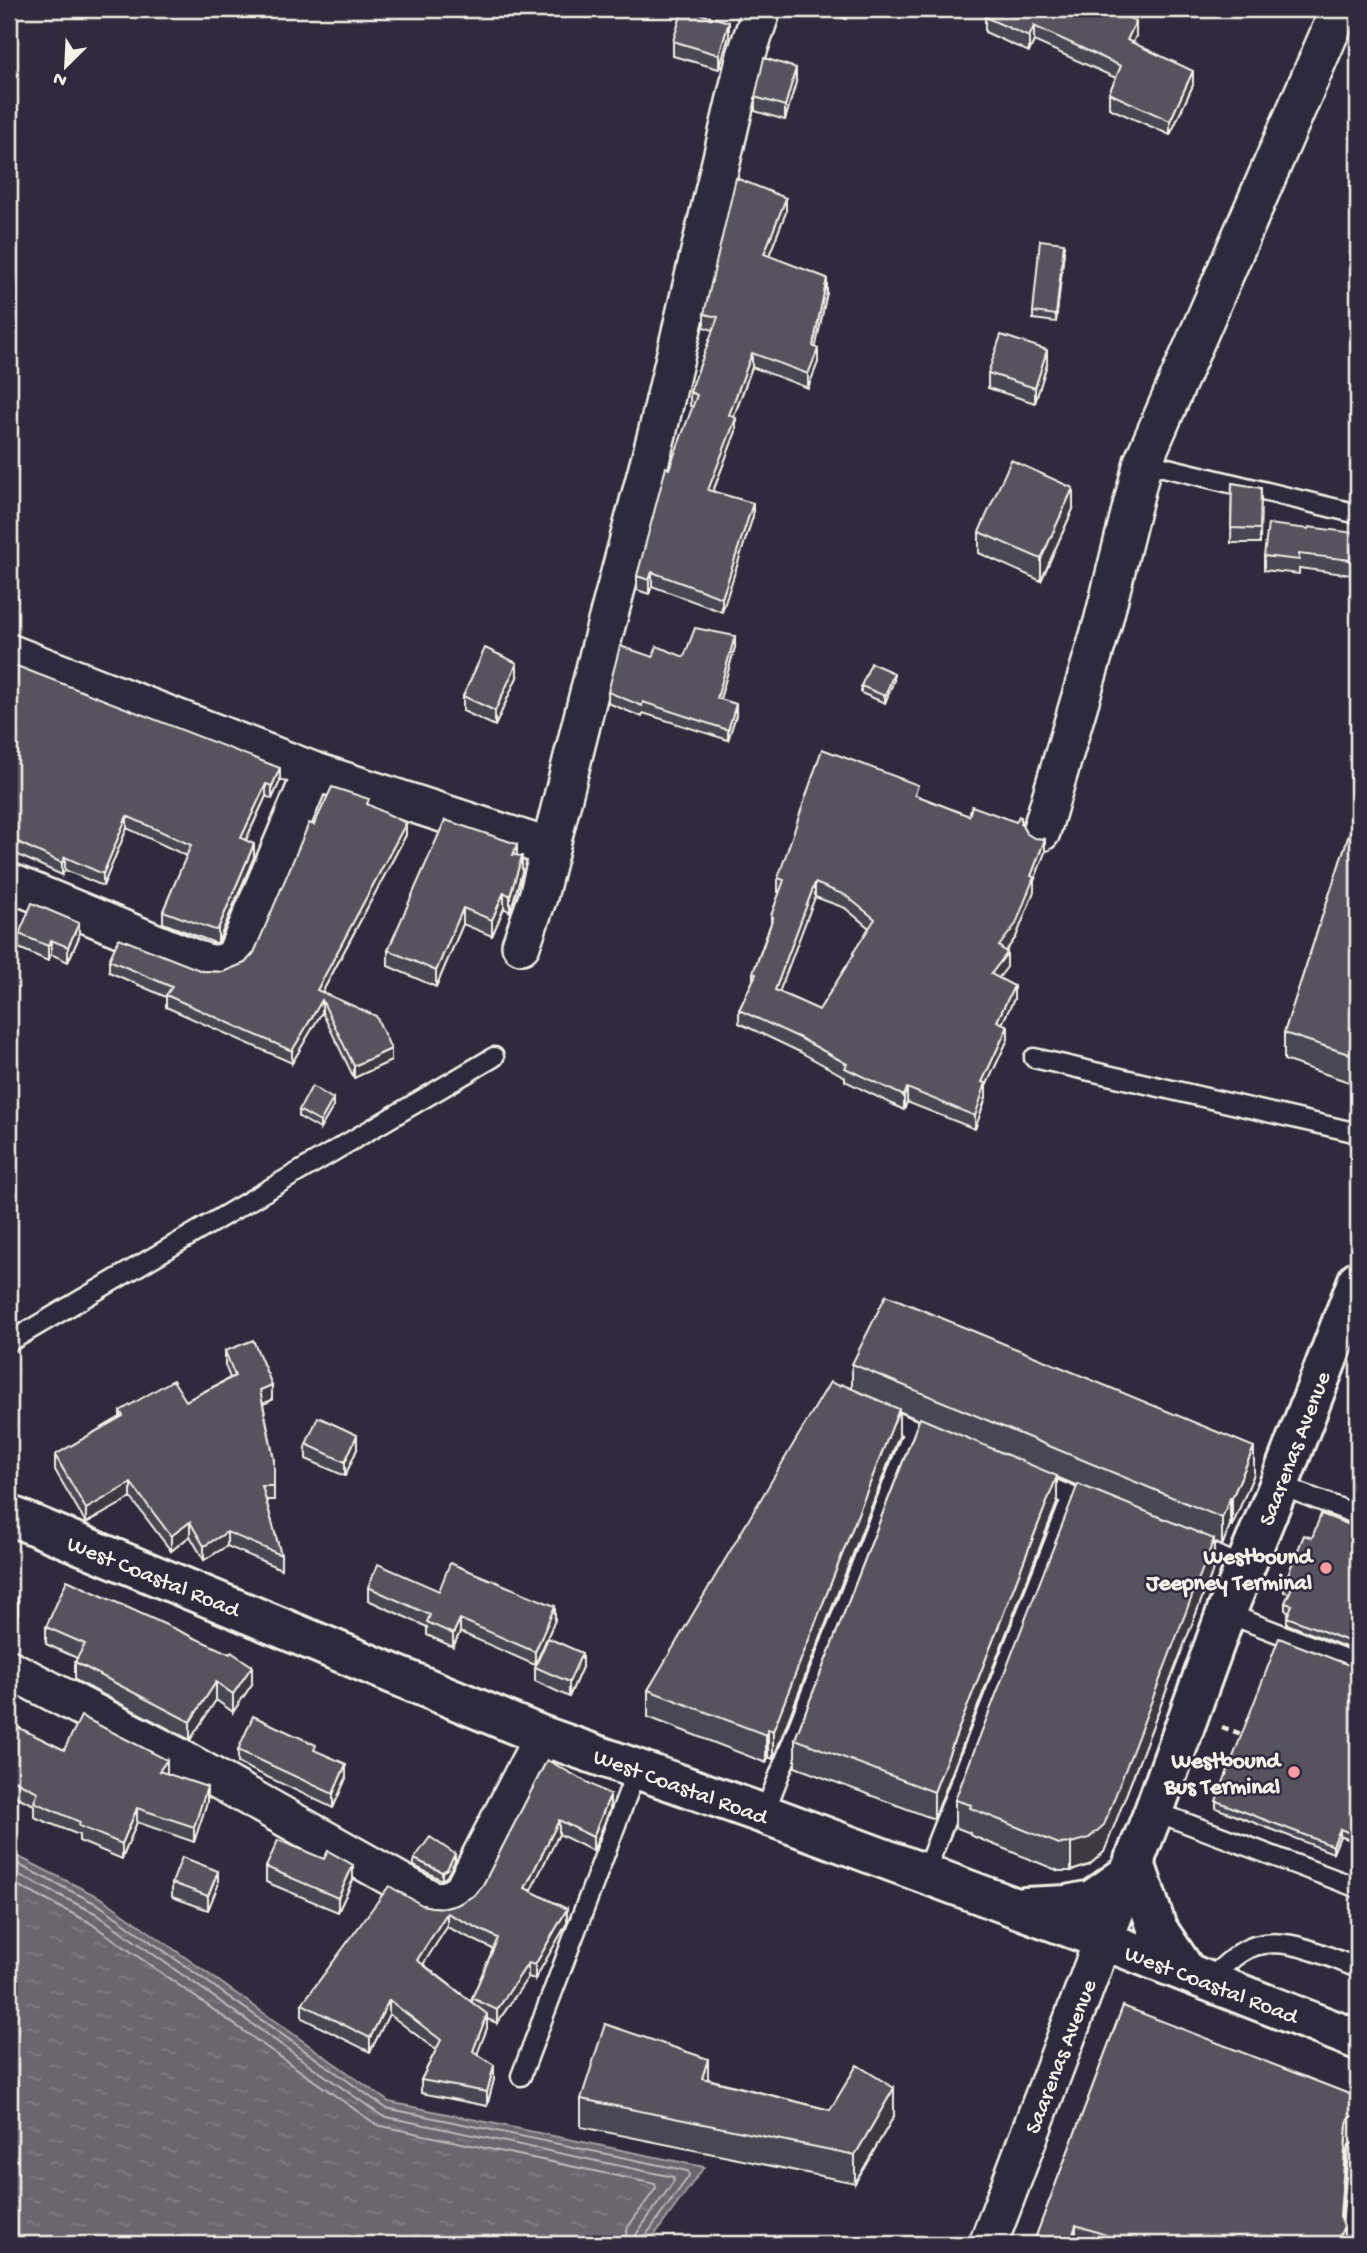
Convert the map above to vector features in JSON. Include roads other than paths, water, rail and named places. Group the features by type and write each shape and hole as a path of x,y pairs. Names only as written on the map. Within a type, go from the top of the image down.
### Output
{"main road":[{"name":"Saarenas Avenue","path":"1103,1940 1154,1811 1226,1613 1279,1485 1358,1280"},
{"name":"West Coastal Road","path":"9,1515 543,1736 764,1814 1103,1940 1358,2040"},
{"path":"1013,1908 1067,1905 1092,1900 1132,1867 1157,1928 1197,1977"}],"street":[{"path":"522,945 538,897 657,434 746,56 762,9"},
{"path":"1041,832 1103,622 1143,463 1340,9"},
{"path":"9,653 313,771 550,848"},
{"path":"9,882 208,964 224,964 235,957 313,771"},
{"path":"9,1669 178,1757 432,1900 447,1901 463,1891 543,1736"},
{"name":"Saarenas Avenue","path":"988,2244 1103,1940"}],"lane":[{"path":"1143,463 1358,514"},
{"path":"9,1342 494,1057"},
{"path":"1034,1058 1358,1133"},
{"path":"865,1409 950,1445"},
{"path":"764,1814 914,1430"},
{"path":"1024,1476 1110,1512"},
{"path":"1279,1485 1358,1515"},
{"path":"924,1875 1072,1497"},
{"path":"1171,1537 1245,1567"},
{"path":"1226,1613 1358,1664"},
{"path":"521,2076 637,1769"},
{"path":"1154,1811 1358,1888"},
{"path":"1197,1977 1241,1952 1267,1942 1305,1948 1358,1968"},
{"path":"1351,2244 1358,2152"}],"water":[{"path":"9,1852 103,1899 389,2102 704,2167 648,2244 9,2244"}],"place":[{"name":"Westbound Jeepney Terminal","path":"1326,1568"},
{"name":"Westbound Bus Terminal","path":"1294,1772"}]}
